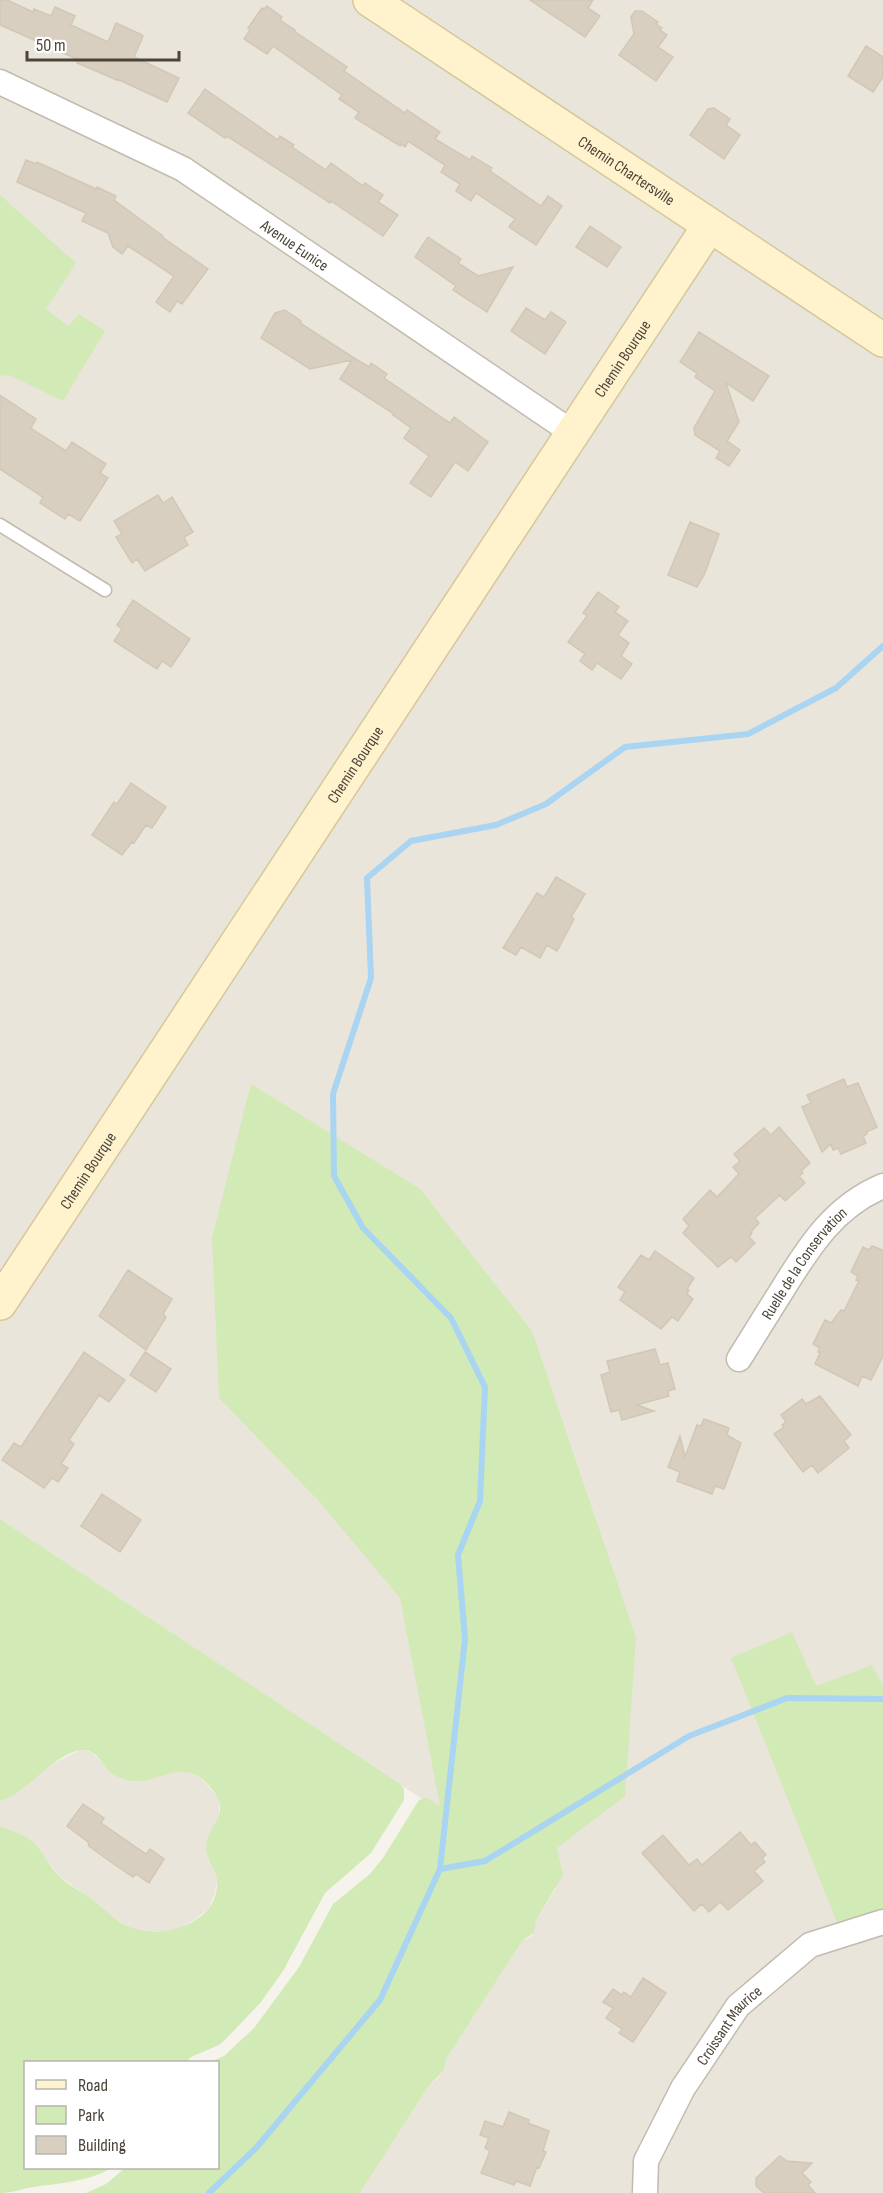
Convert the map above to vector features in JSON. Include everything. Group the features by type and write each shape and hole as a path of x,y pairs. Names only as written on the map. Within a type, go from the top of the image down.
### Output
{"street":[{"name":"Chemin Chartersville","path":"370,0 883,340"},
{"name":"Avenue Eunice","path":"0,82 183,168 573,433"},
{"name":"Chemin Bourque","path":"0,1303 709,226"},
{"name":"Ruelle de la Conservation","path":"739,1359 808,1249 824,1228 856,1199 883,1186"},
{"name":"Croissant Maurice","path":"645,2193 646,2161 651,2150 683,2088 738,2006 810,1945 883,1922"}],"lane":[{"path":"0,525 105,590"}],"shaded area":[{"path":"0,0 883,0 883,2193 360,2193 428,2087 440,2076 446,2059 523,1940 532,1936 536,1920 556,1888 0,1519"},
{"path":"86,1750 93,1753 110,1772 145,1780 176,1771 187,1771 200,1777 219,1798 219,1816 206,1845 207,1858 217,1880 215,1893 208,1909 193,1921 174,1931 133,1929 111,1916 101,1906 59,1876 32,1842 0,1826 0,1801 19,1792 51,1765 78,1751"}],"green space":[{"path":"0,195 76,263 46,309 68,326 79,314 105,331 63,401 9,375 0,376"},
{"path":"251,1084 420,1189 532,1331 636,1638 625,1796 557,1848 563,1875 536,1920 534,1933 523,1940 446,2059 444,2070 428,2087 360,2193 86,2193 106,2184 124,2169 219,2169 219,2061 212,2061 224,2056 254,2028 299,1967 333,1904 370,1874 383,1858 419,1800 427,1798 440,1806 400,1598 317,1499 219,1398 212,1238"},
{"path":"0,1519 400,1784 404,1789 404,1800 371,1853 325,1893 283,1971 261,2002 219,2045 187,2061 24,2061 24,2169 109,2169 81,2180 0,2193 0,1826 33,1842 61,1878 94,1900 120,1922 136,1929 162,1931 189,1924 201,1917 210,1907 217,1881 207,1856 206,1847 220,1808 219,1800 214,1792 198,1776 189,1772 172,1773 146,1780 128,1780 113,1774 97,1756 85,1750 63,1757 20,1791 0,1801"},
{"path":"792,1632 816,1686 872,1665 883,1685 883,1922 842,1935 731,1658"}],"building":[{"path":"0,0 7,0 33,12 34,9 51,16 55,7 75,16 71,25 108,42 116,23 140,34 143,36 134,57 179,78 167,102 77,63 79,60 0,25"},
{"path":"530,0 593,0 588,8 600,16 585,37"},
{"path":"267,6 282,17 280,20 294,31 347,67 344,71 405,113 407,110 440,132 435,139 470,160 472,156 492,168 490,171 541,206 548,196 562,206 536,245 509,227 515,219 476,193 471,201 456,191 460,184 441,172 445,165 408,141 405,147 401,144 400,146 355,118 359,112 339,99 342,95 273,46 267,54 244,39 250,30 248,28 262,8"},
{"path":"635,11 642,11 658,22 656,24 662,28 660,30 667,35 658,47 673,57 656,81 619,55 634,34 631,17"},
{"path":"866,46 883,57 883,77 873,92 848,76"},
{"path":"205,89 278,140 280,136 294,145 292,147 326,170 331,163 363,186 365,183 383,195 378,202 398,215 383,236 331,201 330,203 188,113"},
{"path":"714,108 730,119 726,125 740,135 724,159 690,135 708,109"},
{"path":"26,160 36,164 37,162 116,196 114,200 208,269 182,304 177,301 170,312 156,302 174,276 128,246 122,254 113,247 108,233 82,221 86,213 17,182"},
{"path":"590,226 621,247 607,267 576,247"},
{"path":"428,237 461,259 458,263 478,276 513,267 487,312 453,290 456,286 415,257"},
{"path":"526,308 545,320 551,312 566,322 545,354 511,331"},
{"path":"285,310 301,321 300,323 354,358 369,367 371,363 387,374 384,378 450,423 454,417 488,442 468,471 455,462 431,497 410,483 429,456 404,438 411,428 394,414 340,379 352,360 310,369 261,338 275,313"},
{"path":"699,332 769,376 753,401 726,383 739,422 727,441 740,450 729,466 716,458 720,451 695,435 694,428 715,391 695,377 697,373 680,362"},
{"path":"0,395 36,419 31,428 38,433 66,451 72,442 106,464 100,473 108,478 80,521 68,514 65,519 40,503 43,497 0,469"},
{"path":"158,495 163,503 172,497 193,532 184,537 188,545 145,571 137,559 132,563 116,537 122,534 114,521"},
{"path":"690,522 719,534 705,573 697,587 668,575"},
{"path":"598,592 619,607 615,612 628,621 618,635 629,643 621,656 632,664 621,679 597,663 592,670 580,661 585,654 568,642 587,616 583,613"},
{"path":"133,600 190,639 171,667 162,661 157,669 114,641 122,629 117,625"},
{"path":"131,783 166,807 152,828 146,825 134,843 132,842 122,855 92,835 114,802 117,804"},
{"path":"556,877 585,894 571,917 574,919 557,951 547,945 540,958 521,947 516,955 503,948 537,893 544,897"},
{"path":"844,1079 847,1087 858,1083 877,1127 863,1136 866,1143 841,1154 838,1148 833,1150 831,1144 822,1152 802,1107 811,1103 807,1095"},
{"path":"779,1127 810,1163 799,1176 805,1183 785,1201 780,1195 755,1218 759,1223 749,1237 755,1243 736,1262 731,1257 718,1267 683,1233 689,1226 683,1219 710,1190 717,1197 739,1174 733,1167 740,1161 734,1154 764,1128 771,1135"},
{"path":"872,1246 883,1250 883,1356 871,1380 862,1376 858,1386 815,1364 820,1348 813,1344 825,1320 831,1323 841,1310 844,1311 859,1281 856,1280 858,1276 851,1272 863,1247 869,1250"},
{"path":"655,1251 694,1278 687,1289 689,1290 687,1294 693,1299 678,1321 672,1317 661,1329 620,1300 625,1292 618,1287 641,1255 649,1260"},
{"path":"128,1270 172,1299 163,1314 166,1317 146,1350 99,1316"},
{"path":"655,1349 660,1365 668,1363 675,1389 668,1391 669,1396 637,1405 654,1411 622,1420 619,1410 611,1412 601,1375 610,1372 607,1361"},
{"path":"84,1352 125,1380 109,1402 99,1395 69,1440 74,1444 61,1464 68,1468 58,1482 52,1478 44,1488 2,1460 14,1443 21,1447"},
{"path":"145,1352 171,1369 156,1392 130,1375"},
{"path":"820,1396 851,1435 844,1441 849,1448 818,1473 812,1465 803,1472 774,1434 784,1427 782,1425 786,1422 781,1415 802,1399 806,1404"},
{"path":"704,1419 729,1428 727,1435 741,1443 724,1489 715,1486 712,1494 677,1481 680,1472 668,1467 680,1436 685,1457 697,1425 701,1426"},
{"path":"102,1494 141,1520 120,1552 81,1526"},
{"path":"83,1804 104,1818 101,1823 146,1854 150,1849 164,1859 149,1883 136,1874 133,1877 115,1865 67,1826"},
{"path":"740,1832 751,1845 755,1842 766,1855 762,1858 765,1862 754,1871 763,1881 728,1910 720,1902 709,1912 702,1904 694,1911 642,1853 663,1835 689,1865 697,1859 702,1865"},
{"path":"643,1978 666,1993 633,2042 619,2033 622,2029 606,2018 613,2008 603,2002 613,1989 622,1995 624,1992 631,1997"},
{"path":"509,2112 549,2131 543,2151 546,2152 530,2186 516,2181 514,2185 481,2173 490,2151 485,2148 489,2138 480,2135 485,2121 503,2127"},
{"path":"780,2156 787,2161 812,2163 802,2173 811,2182 808,2185 815,2193 764,2193 756,2186 756,2178"}],"waterway":[{"path":"209,2193 257,2147 380,2000 440,1869 465,1639 458,1555 480,1501 485,1387 451,1318 363,1228 334,1176 333,1094 371,978 367,878 411,841 496,825 546,804 625,747 748,734 836,688 883,646"},
{"path":"440,1869 485,1861 689,1736 787,1698 883,1699"}]}
